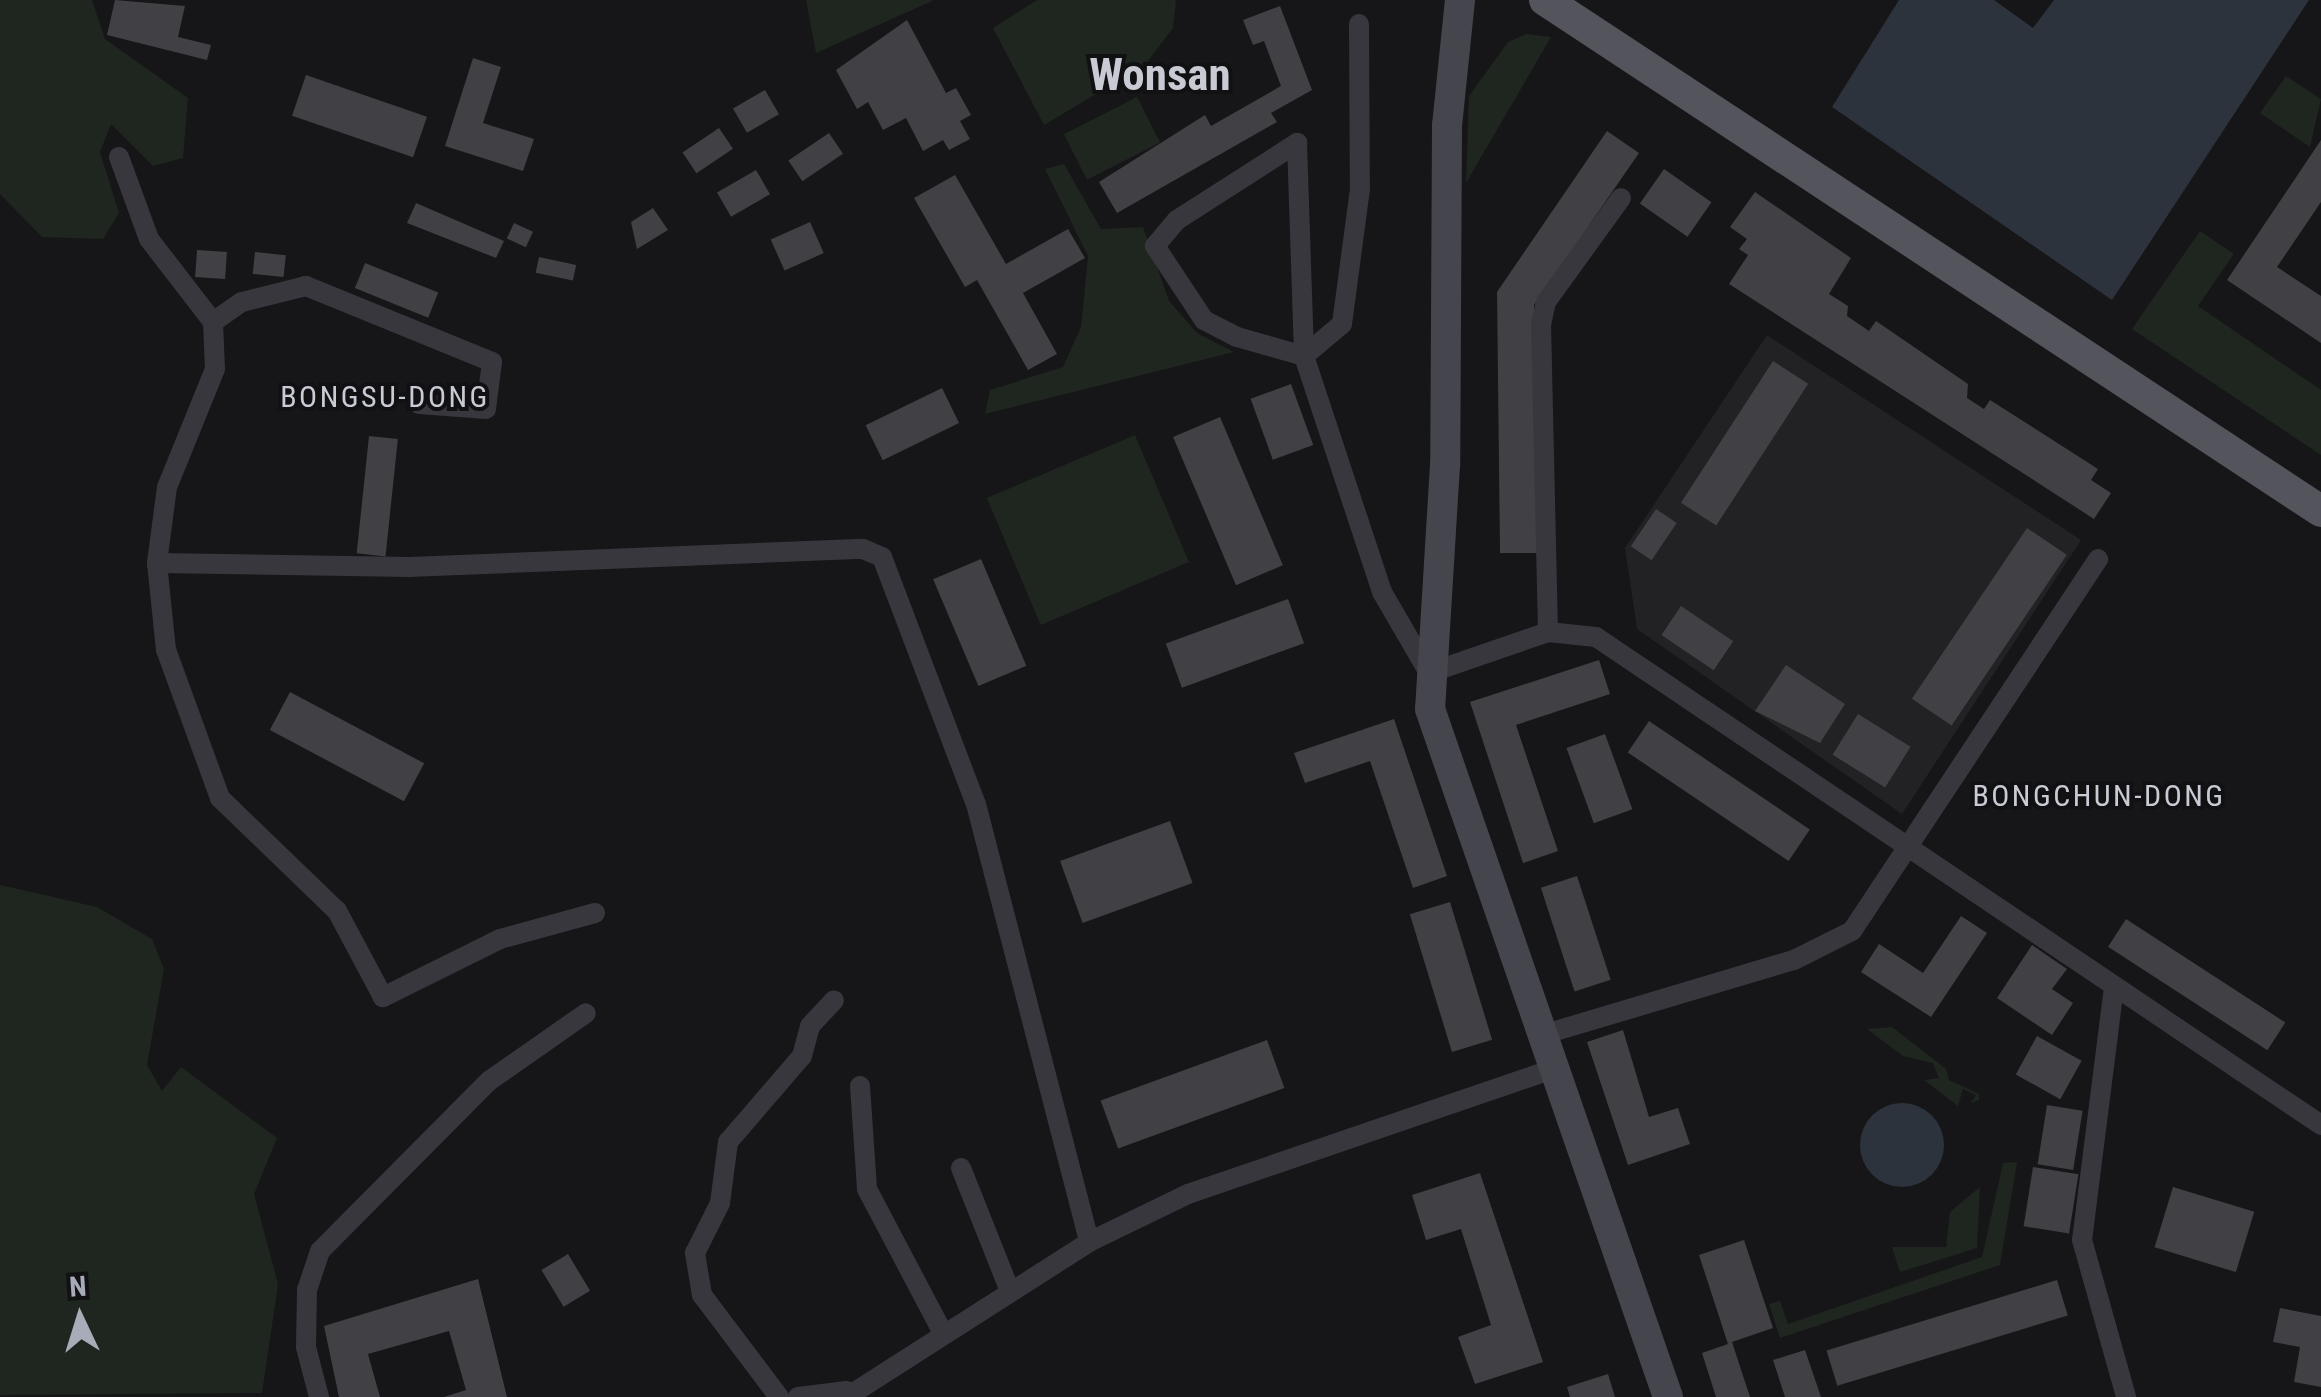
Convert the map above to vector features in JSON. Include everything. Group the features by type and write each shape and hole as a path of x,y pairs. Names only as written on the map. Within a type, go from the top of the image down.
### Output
{"main road":[{"path":"1460,0 1429,673 1439,755 1668,1397"},
{"path":"1545,0 2321,512"}],"street":[{"path":"1304,356 1342,324 1350,302 1359,24"},
{"path":"1304,356 1204,320 1155,246 1177,220 1297,142 1306,316 1304,356 1382,592 1429,673 1548,632 1596,637 1914,846 2114,987 2321,1125"},
{"path":"119,157 149,239 214,322 215,369 167,487 157,563 166,650 220,798 336,910 384,996 500,939 596,913"},
{"path":"1548,632 1541,325 1546,302 1621,198"},
{"path":"214,322 242,302 306,286 492,362 497,377 486,409 418,404"},
{"path":"157,563 409,567 863,549 882,557 976,804 1089,1242"},
{"path":"1542,1035 1826,946 1852,931 1914,846 2098,558"},
{"path":"2114,987 2082,1240 2126,1397"},
{"path":"779,1397 702,1294 695,1252 720,1202 728,1142 802,1056 810,1026 834,1000"},
{"path":"319,1397 306,1347 307,1290 320,1251 490,1081 586,1013"},
{"path":"798,1397 847,1394 1089,1242 1188,1194 1553,1069"},
{"path":"860,1086 867,1189 942,1331"},
{"path":"961,1168 1010,1292"}],"shaded area":[{"path":"0,0 92,0 105,39 188,98 183,158 153,166 111,124 100,152 119,213 103,239 42,237 0,194"},
{"path":"806,0 932,0 932,1 816,53"},
{"path":"1037,0 1176,2 1173,28 1145,65 1044,125 993,28"},
{"path":"1899,0 1994,0 2033,28 2054,0 2309,0 2112,300 1832,107"},
{"path":"1526,34 1551,37 1466,183 1469,96 1508,42"},
{"path":"2286,76 2321,99 2310,147 2260,113"},
{"path":"1137,97 1160,142 1087,180 1064,134"},
{"path":"1064,164 1101,229 1143,227 1169,301 1197,333 1234,352 985,414 990,390 1063,367 1081,327 1088,256 1045,169"},
{"path":"2200,231 2234,254 2198,306 2321,390 2321,455 2132,329"},
{"path":"1767,335 2081,540 1902,814 1637,629 1625,548"},
{"path":"1135,435 1189,562 1041,625 987,498"},
{"path":"0,885 97,907 152,939 164,969 147,1065 162,1091 181,1067 277,1138 254,1194 278,1284 262,1393 0,1395"},
{"path":"1892,1027 1946,1069 1949,1080 1979,1094 1979,1100 1971,1103 1976,1095 1963,1089 1958,1106 1924,1080 1939,1078 1933,1063 1903,1056 1867,1029"},
{"path":"1894,1103 1910,1103 1926,1110 1937,1121 1944,1145 1941,1161 1932,1175 1910,1187 1894,1187 1878,1180 1867,1169 1860,1153 1860,1137 1867,1121 1878,1110"},
{"path":"2017,1162 2000,1265 1780,1338 1769,1304 1780,1301 1788,1324 1982,1257 2003,1163"},
{"path":"1980,1187 1977,1248 1900,1272 1892,1247 1946,1247 1950,1212"}],"building":[{"path":"115,0 185,6 178,37 211,45 207,60 107,35"},
{"path":"1280,6 1312,90 1271,113 1277,122 1117,213 1099,182 1205,115 1211,126 1281,86 1264,41 1253,45 1243,20"},
{"path":"907,20 946,93 956,88 971,115 960,121 970,139 949,150 943,140 923,151 906,118 883,130 868,102 857,109 836,70"},
{"path":"473,58 501,67 483,123 534,139 523,171 445,146"},
{"path":"306,75 427,117 413,157 292,116"},
{"path":"765,90 779,114 747,133 733,108"},
{"path":"719,128 733,149 697,173 683,153"},
{"path":"1607,131 1639,153 1534,305 1537,553 1500,553 1497,292"},
{"path":"829,133 843,154 802,181 788,160"},
{"path":"2321,140 2321,202 2277,267 2321,296 2321,343 2227,280"},
{"path":"1664,169 1712,202 1687,237 1640,203"},
{"path":"756,170 770,194 731,217 717,192"},
{"path":"955,175 1006,264 1068,229 1085,258 1023,293 1057,354 1028,370 977,280 965,287 914,198"},
{"path":"1755,192 1851,258 1829,294 1848,306 1847,316 1869,331 1876,321 1968,384 1967,398 1984,409 1990,400 2098,469 2091,480 2111,493 2094,519 1729,284 1748,255 1739,249 1747,239 1730,227"},
{"path":"416,203 504,241 496,258 407,223"},
{"path":"653,208 668,230 637,249 631,222"},
{"path":"810,222 824,253 785,271 771,239"},
{"path":"514,223 533,232 526,247 507,238"},
{"path":"197,250 227,252 225,279 195,277"},
{"path":"255,252 286,255 284,277 253,274"},
{"path":"539,257 576,265 573,281 536,273"},
{"path":"365,263 438,293 428,318 355,288"},
{"path":"1773,361 1808,384 1716,526 1681,503"},
{"path":"1291,384 1313,445 1273,460 1251,399"},
{"path":"942,388 959,423 883,460 866,425"},
{"path":"1220,417 1283,565 1236,585 1173,437"},
{"path":"369,436 398,439 386,556 357,553"},
{"path":"1656,509 1677,523 1652,560 1631,546"},
{"path":"2027,528 2067,555 1952,726 1912,699"},
{"path":"981,559 1026,666 978,686 933,579"},
{"path":"1288,599 1304,643 1182,688 1166,643"},
{"path":"1681,606 1733,641 1714,670 1661,635"},
{"path":"1599,660 1610,694 1516,725 1558,851 1523,863 1470,702"},
{"path":"1786,665 1845,704 1820,743 1755,711"},
{"path":"290,692 424,763 404,801 270,730"},
{"path":"1858,714 1911,747 1885,788 1833,755"},
{"path":"1394,719 1447,876 1413,888 1370,761 1305,783 1294,753"},
{"path":"1649,721 1810,829 1789,861 1628,753"},
{"path":"1605,734 1632,809 1594,823 1566,748"},
{"path":"1170,821 1193,883 1083,923 1060,861"},
{"path":"1577,876 1611,980 1575,991 1541,888"},
{"path":"1450,902 1492,1040 1452,1052 1410,914"},
{"path":"1961,916 1987,933 1931,1017 1861,972 1879,944 1923,973"},
{"path":"2126,919 2285,1022 2267,1050 2108,947"},
{"path":"2032,945 2067,969 2052,989 2073,1003 2052,1035 1997,998"},
{"path":"1623,1030 1649,1117 1678,1108 1690,1144 1628,1165 1587,1042"},
{"path":"2037,1036 2082,1061 2060,1099 2016,1074"},
{"path":"1267,1040 1284,1088 1118,1148 1101,1101"},
{"path":"2047,1105 2083,1111 2073,1170 2038,1164"},
{"path":"2033,1167 2078,1174 2069,1233 2024,1226"},
{"path":"1480,1173 1543,1362 1475,1384 1458,1337 1491,1325 1461,1229 1426,1240 1412,1195"},
{"path":"2173,1187 2254,1212 2236,1272 2155,1247"},
{"path":"1744,1240 1773,1328 1732,1342 1750,1397 1716,1397 1702,1353 1728,1344 1699,1255"},
{"path":"568,1254 590,1291 564,1307 541,1270"},
{"path":"478,1279 507,1397 444,1397 466,1390 449,1331 368,1354 380,1397 339,1397 324,1326"},
{"path":"2057,1280 2068,1315 1837,1386 1827,1350"},
{"path":"2280,1308 2321,1316 2321,1387 2294,1382 2300,1347 2273,1342"},
{"path":"1805,1350 1821,1397 1785,1397 1773,1360"},
{"path":"1608,1374 1615,1397 1570,1397 1567,1387"}],"district":[{"name":"Wonsan","path":"1160,75"},
{"name":"BONGSU-DONG","path":"385,397"},
{"name":"BONGCHUN-DONG","path":"2099,796"}]}
